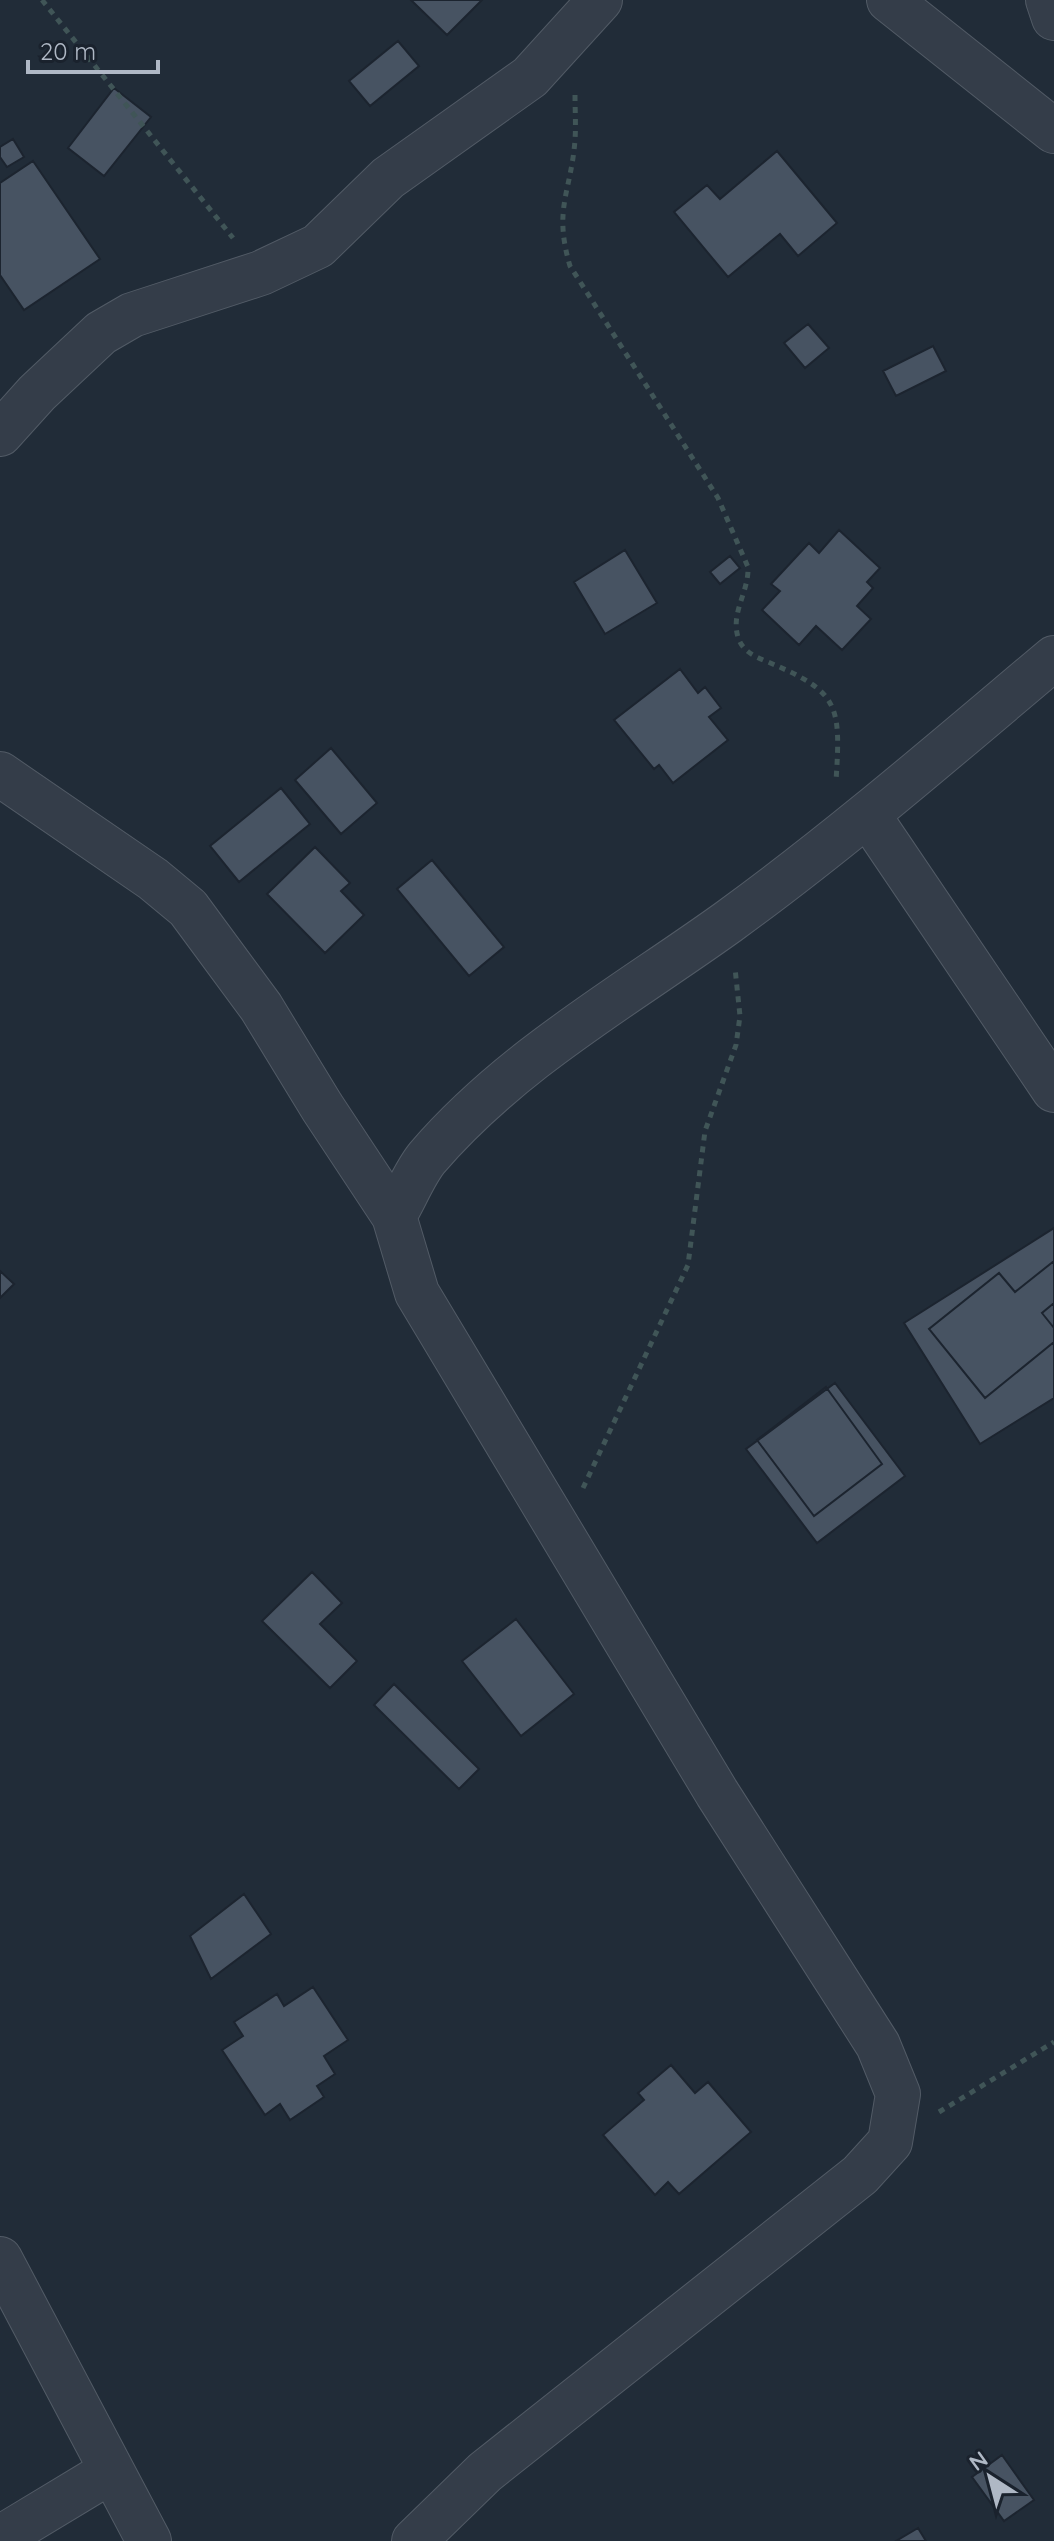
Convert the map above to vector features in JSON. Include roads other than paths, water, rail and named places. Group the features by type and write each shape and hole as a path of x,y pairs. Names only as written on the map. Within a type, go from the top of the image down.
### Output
{"street":[{"path":"889,0 1054,131"},
{"path":"1048,0 1054,18"},
{"path":"0,434 37,393 101,333 132,315 261,273 318,246 388,178 530,77 588,15"},
{"path":"394,1216 426,1160 510,1077 616,997 727,922 868,815 1054,658"},
{"path":"0,774 153,879 188,908 261,1007 394,1216 417,1293 717,1793 878,2045 898,2094 890,2142 860,2175 485,2472 414,2541"},
{"path":"868,815 1054,1090"},
{"path":"0,2259 149,2541"},
{"path":"0,2538 111,2471"}]}
